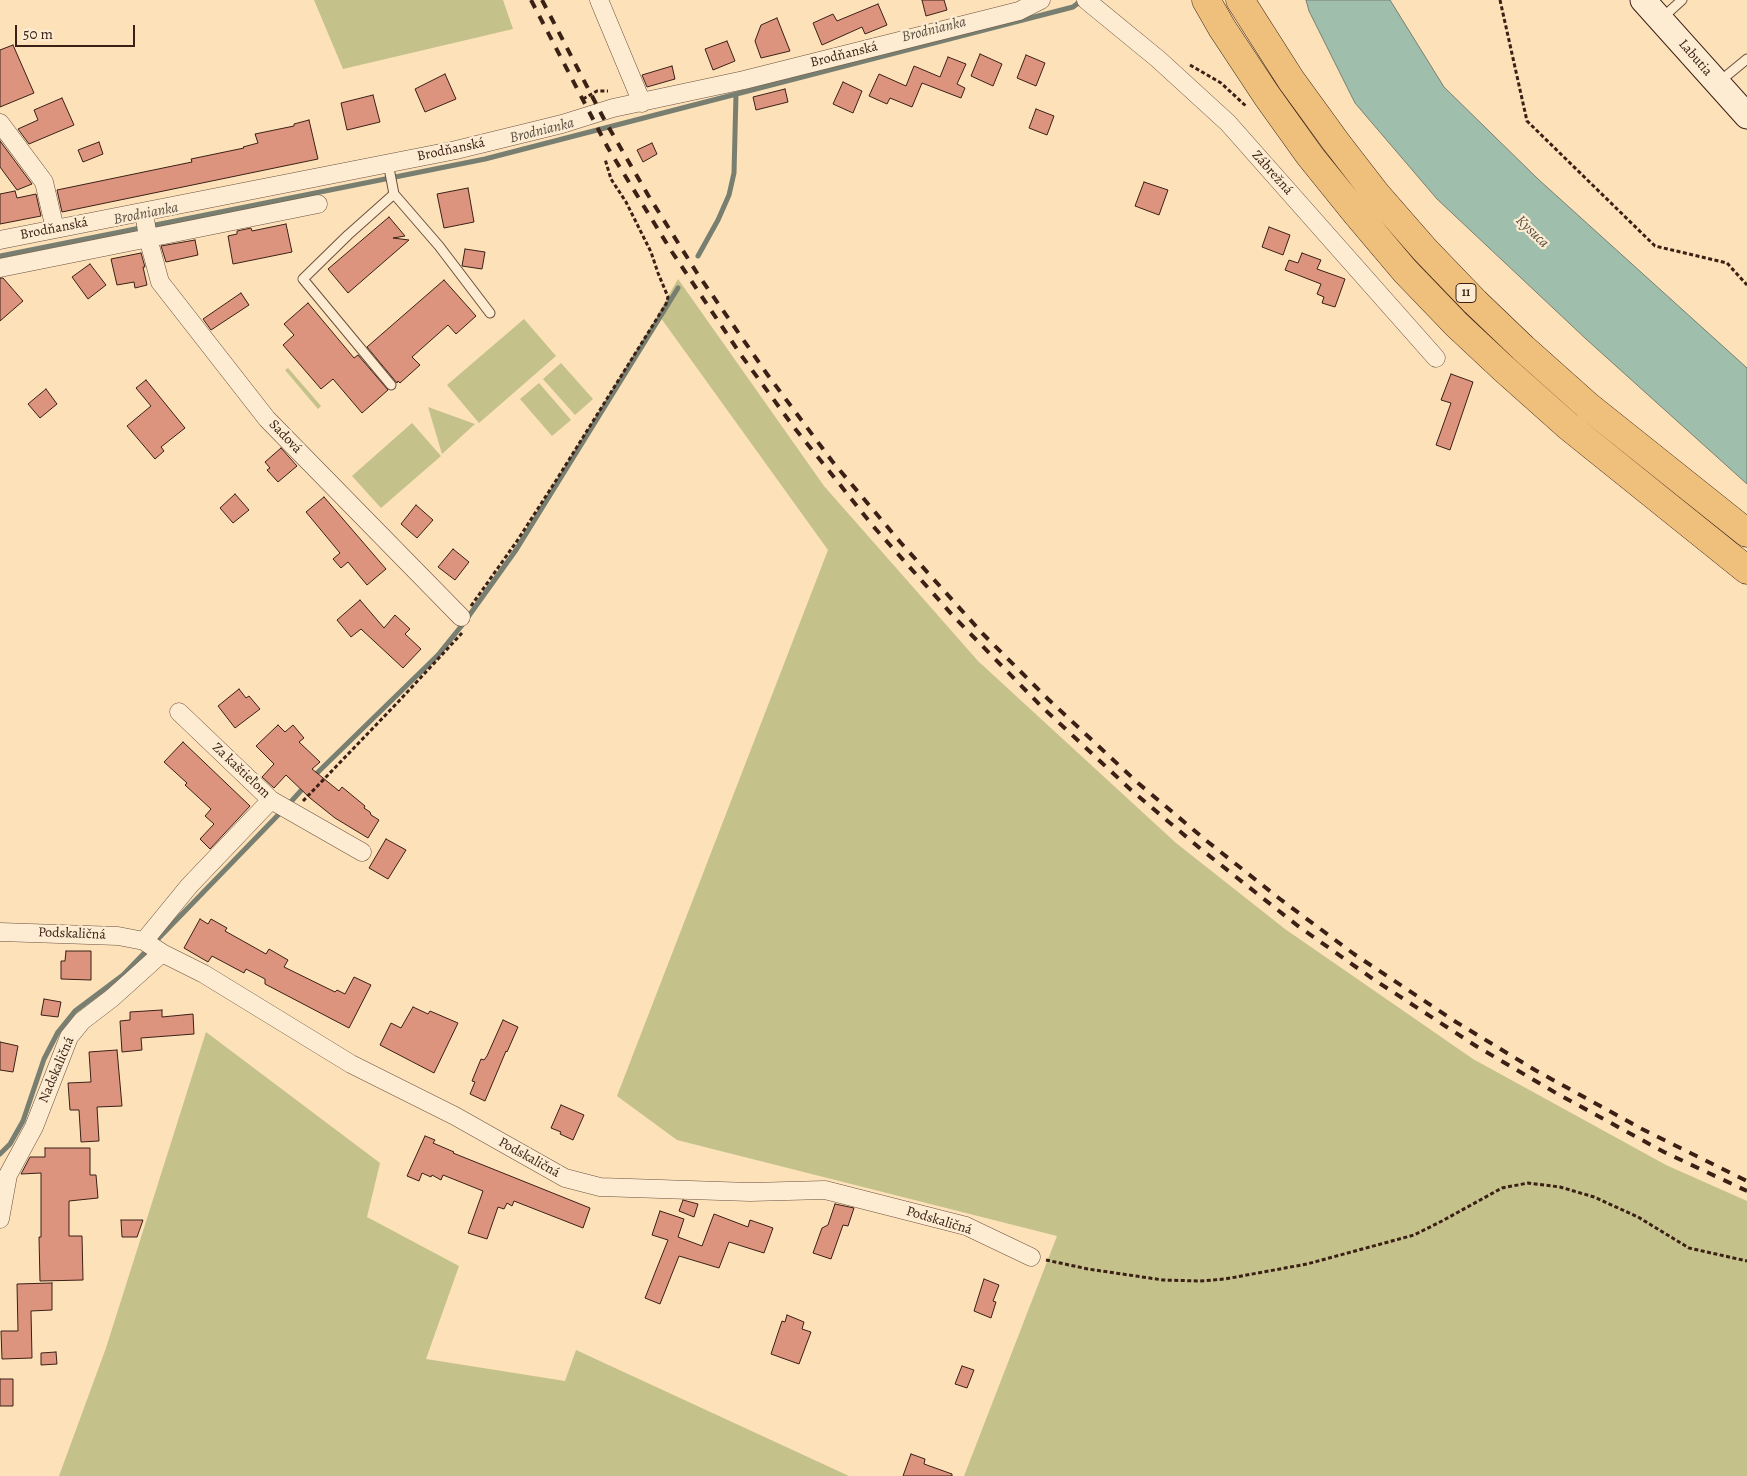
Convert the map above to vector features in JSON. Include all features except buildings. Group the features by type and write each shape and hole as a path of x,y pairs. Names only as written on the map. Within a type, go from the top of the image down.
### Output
{"main road":[{"name":"11","path":"1206,0 1222,28 1267,96 1305,148 1356,213 1412,278 1477,344 1568,426 1747,570"},
{"name":"11","path":"1240,0 1291,80 1336,142 1377,195 1432,257 1522,348 1588,406 1747,533"}],"street":[{"path":"598,0 642,103"},
{"name":"Brodňanská","path":"0,268 146,226 562,124 613,108 744,80 1019,11 1041,0"},
{"name":"Zábrežná","path":"1089,2 1158,59 1228,123 1436,358"},
{"name":"Labutia","path":"1649,6 1747,116"},
{"path":"0,124 44,182 55,229"},
{"name":"Brodňanská","path":"0,240 55,229 146,226 318,204"},
{"name":"Sadová","path":"146,226 160,282 267,419 462,623"},
{"name":"Za kaštieľom","path":"179,712 284,807 362,852"},
{"name":"Nadskaličná","path":"0,1219 8,1175 34,1127 69,1037 82,1021 112,998 153,946 189,886 284,807"},
{"name":"Podskaličná","path":"0,932 118,936 153,946 204,974 351,1064 455,1116 565,1178 600,1187 750,1192 825,1190 966,1226 1031,1257"}],"lane":[{"path":"1649,6 1682,0"},
{"path":"1717,84 1747,59"},
{"path":"388,167 393,189 490,313"},
{"path":"391,385 303,279 393,189"}],"path":[{"path":"1500,0 1526,121 1655,246 1727,263 1747,285"},
{"path":"1188,63 1221,83 1251,110"},
{"path":"284,807 462,635 462,623 517,541 666,304 668,297 650,252 626,202 612,179 605,159"},
{"path":"1031,1257 1088,1269 1163,1280 1200,1281 1225,1279 1307,1264 1414,1235 1502,1188 1528,1183 1560,1186 1594,1197 1638,1217 1689,1248 1747,1261"}],"shaded area":[{"path":"314,0 503,0 513,29 343,69"},
{"path":"678,279 824,486 978,661 1176,843 1285,929 1473,1059 1666,1165 1747,1201 1747,1476 964,1476 1057,1236 677,1140 617,1096 828,550 658,314"},
{"path":"524,319 556,356 479,423 447,385"},
{"path":"561,363 593,399 575,415 543,379"},
{"path":"288,368 321,406 318,409 285,370"},
{"path":"539,383 571,420 552,436 520,399"},
{"path":"428,407 475,424 442,454"},
{"path":"412,423 441,456 381,508 352,476"},
{"path":"206,1032 380,1163 367,1217 459,1266 426,1359 565,1381 576,1350 849,1476 59,1476 106,1348"}],"water":[{"name":"Kysuca","path":"1306,0 1390,0 1444,87 1538,179 1747,368 1747,484 1586,339 1437,199 1355,103 1309,11"}],"waterway":[{"name":"Brodnianka","path":"0,256 485,159 1073,7 1082,0"},
{"path":"698,256 718,220 729,195 734,173 736,94"},
{"path":"313,777 438,655 463,624 516,550 678,288"},
{"path":"288,805 306,785"},
{"path":"0,1154 10,1144 23,1121 44,1059 58,1032 75,1011 123,975 282,811"}],"railway":[{"path":"531,0 608,148 672,252 741,355 793,426 873,526 955,618 1041,706 1131,790 1202,850 1298,926 1373,979 1476,1046 1556,1093 1664,1152 1747,1191"},
{"path":"542,0 605,121 648,195 697,273 767,374 832,461 901,543 983,634 1048,699 1138,783 1208,842 1354,954 1456,1022 1535,1070 1642,1129 1747,1181"}]}
